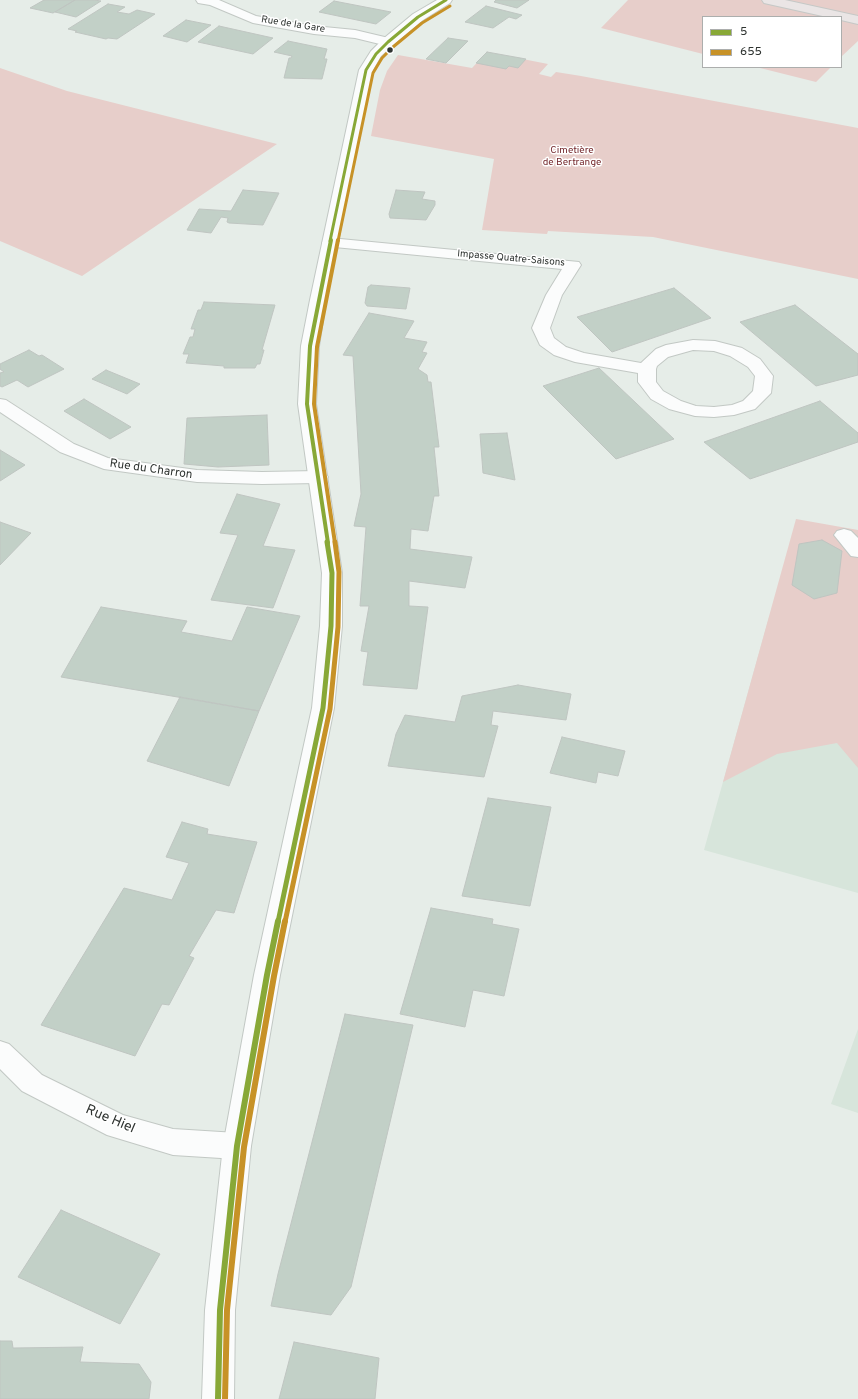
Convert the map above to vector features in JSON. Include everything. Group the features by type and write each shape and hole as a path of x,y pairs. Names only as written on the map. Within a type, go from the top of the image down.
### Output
{"main road":[{"path":"768,0 840,16"},
{"path":"842,16 858,20"}],"street":[{"name":"Rue de la Gare","path":"202,0 213,2 253,19 314,30 355,34 388,42"},
{"path":"218,1399 220,1310 237,1146 268,974 323,708 331,626 332,573 307,404 310,353 318,300 366,70 376,54 388,42 418,17 446,0"},
{"name":"Impasse Quatre-Saisons","path":"330,243 573,265 554,295 541,328 546,340 560,351 581,358 647,369"},
{"path":"693,345 716,346 736,352 754,363 764,376 762,393 749,405 734,410 714,412 695,411 675,405 657,395 647,382 647,369 655,358 672,349 693,345"},
{"name":"Rue du Charron","path":"0,404 67,448 104,463 196,476 262,478 318,477"},
{"path":"844,534 858,551"},
{"name":"Rue Hiel","path":"0,1052 32,1083 117,1126 173,1142 237,1146"}],"shaded area":[{"path":"769,617 858,644 858,893 704,850"},
{"path":"858,1029 858,1113 831,1104"}],"green space":[{"path":"628,0 858,0 858,41 842,56 842,16 702,16 702,54 601,28"},
{"name":"Cimetière de Bertrange","path":"487,52 548,64 539,74 551,77 556,72 581,76 858,128 858,279 653,237 548,231 547,234 482,230 494,159 371,136 380,90 387,71 398,55 472,68"},
{"path":"0,68 67,91 277,144 82,276 0,241"},
{"path":"760,68 830,68 816,82"},
{"path":"796,519 858,530 858,768 837,743 777,754 723,782"}],"building":[{"path":"44,0 75,0 53,13 30,8"},
{"path":"75,0 101,1 76,17 55,12"},
{"path":"496,0 529,0 517,8 494,2"},
{"path":"334,1 391,12 376,24 319,12"},
{"path":"108,4 125,7 117,12 129,14 137,10 155,14 117,39 106,39 68,29"},
{"path":"486,6 522,15 516,19 509,17 493,28 465,22"},
{"path":"186,20 211,25 187,42 163,36"},
{"path":"219,26 273,38 253,54 198,42"},
{"path":"448,38 468,41 446,63 426,59"},
{"path":"288,41 327,49 324,59 327,59 322,79 284,78 289,58 292,56 274,52"},
{"path":"487,52 526,59 518,68 509,66 506,69 476,63"},
{"path":"243,190 279,193 263,225 229,223 227,222 228,218 221,217 211,233 187,230 199,209 231,211"},
{"path":"396,190 425,192 422,199 435,201 435,205 426,220 390,218 389,214"},
{"path":"371,285 410,288 406,309 367,306 365,303 368,287"},
{"path":"674,288 711,318 612,352 577,317"},
{"path":"204,302 275,305 262,350 264,350 260,364 257,364 255,368 224,368 224,366 186,363 189,354 183,354 190,337 193,337 195,329 191,329 198,310 201,310"},
{"path":"795,305 858,354 858,375 816,386 740,322"},
{"path":"369,313 414,321 404,338 427,342 422,352 427,353 418,369 427,375 428,382 431,382 439,447 434,447 439,496 434,496 428,531 411,529 410,549 472,557 465,588 409,581 409,606 428,607 417,689 363,685 368,652 361,651 369,606 360,606 366,527 354,526 361,494 353,356 343,355"},
{"path":"29,350 39,356 42,355 64,369 28,387 17,380 2,387 0,386 0,373 4,372 0,369 0,364"},
{"path":"599,368 674,439 616,459 543,386"},
{"path":"106,370 140,384 127,394 92,379"},
{"path":"84,399 131,427 110,439 64,411"},
{"path":"820,401 858,433 858,442 750,479 704,442"},
{"path":"267,415 269,465 218,467 184,464 187,418"},
{"path":"507,433 515,480 483,473 480,434"},
{"path":"0,450 25,465 0,481"},
{"path":"237,494 280,504 263,546 295,550 273,608 211,600 238,535 220,533"},
{"path":"0,522 31,533 0,565"},
{"path":"822,540 842,551 837,593 814,599 792,585 799,544"},
{"path":"101,607 187,621 181,632 232,641 247,607 300,616 259,711 61,677"},
{"path":"518,685 571,694 566,720 493,711 491,725 498,726 484,777 388,766 396,734 405,715 455,722 462,696"},
{"path":"180,697 259,711 229,786 147,761"},
{"path":"562,737 625,751 618,776 598,772 596,783 550,773"},
{"path":"488,798 551,807 530,906 462,896"},
{"path":"182,822 208,829 207,834 257,842 234,913 216,910 189,956 194,958 169,1005 162,1004 135,1056 41,1025 124,888 172,900 189,863 166,857"},
{"path":"431,908 493,919 492,924 519,929 504,996 473,990 465,1027 400,1014"},
{"path":"345,1014 413,1025 351,1287 331,1315 271,1306"},
{"path":"61,1210 160,1254 120,1324 18,1277"},
{"path":"0,1341 12,1341 13,1348 83,1347 80,1362 139,1364 151,1382 149,1399 0,1399"},
{"path":"294,1342 379,1358 375,1399 279,1399"}],"transit line":[{"name":"5","path":"218,1399 220,1310 237,1146 267,975 323,708 331,626 332,573 307,404 310,346 318,300 366,70 376,54 388,42 418,17 446,0"},
{"name":"655","path":"225,1399 227,1310 244,1147 274,976 330,709 338,627 339,572 314,404 317,347 325,301 373,73 382,58 393,47 422,23 450,6"}]}
